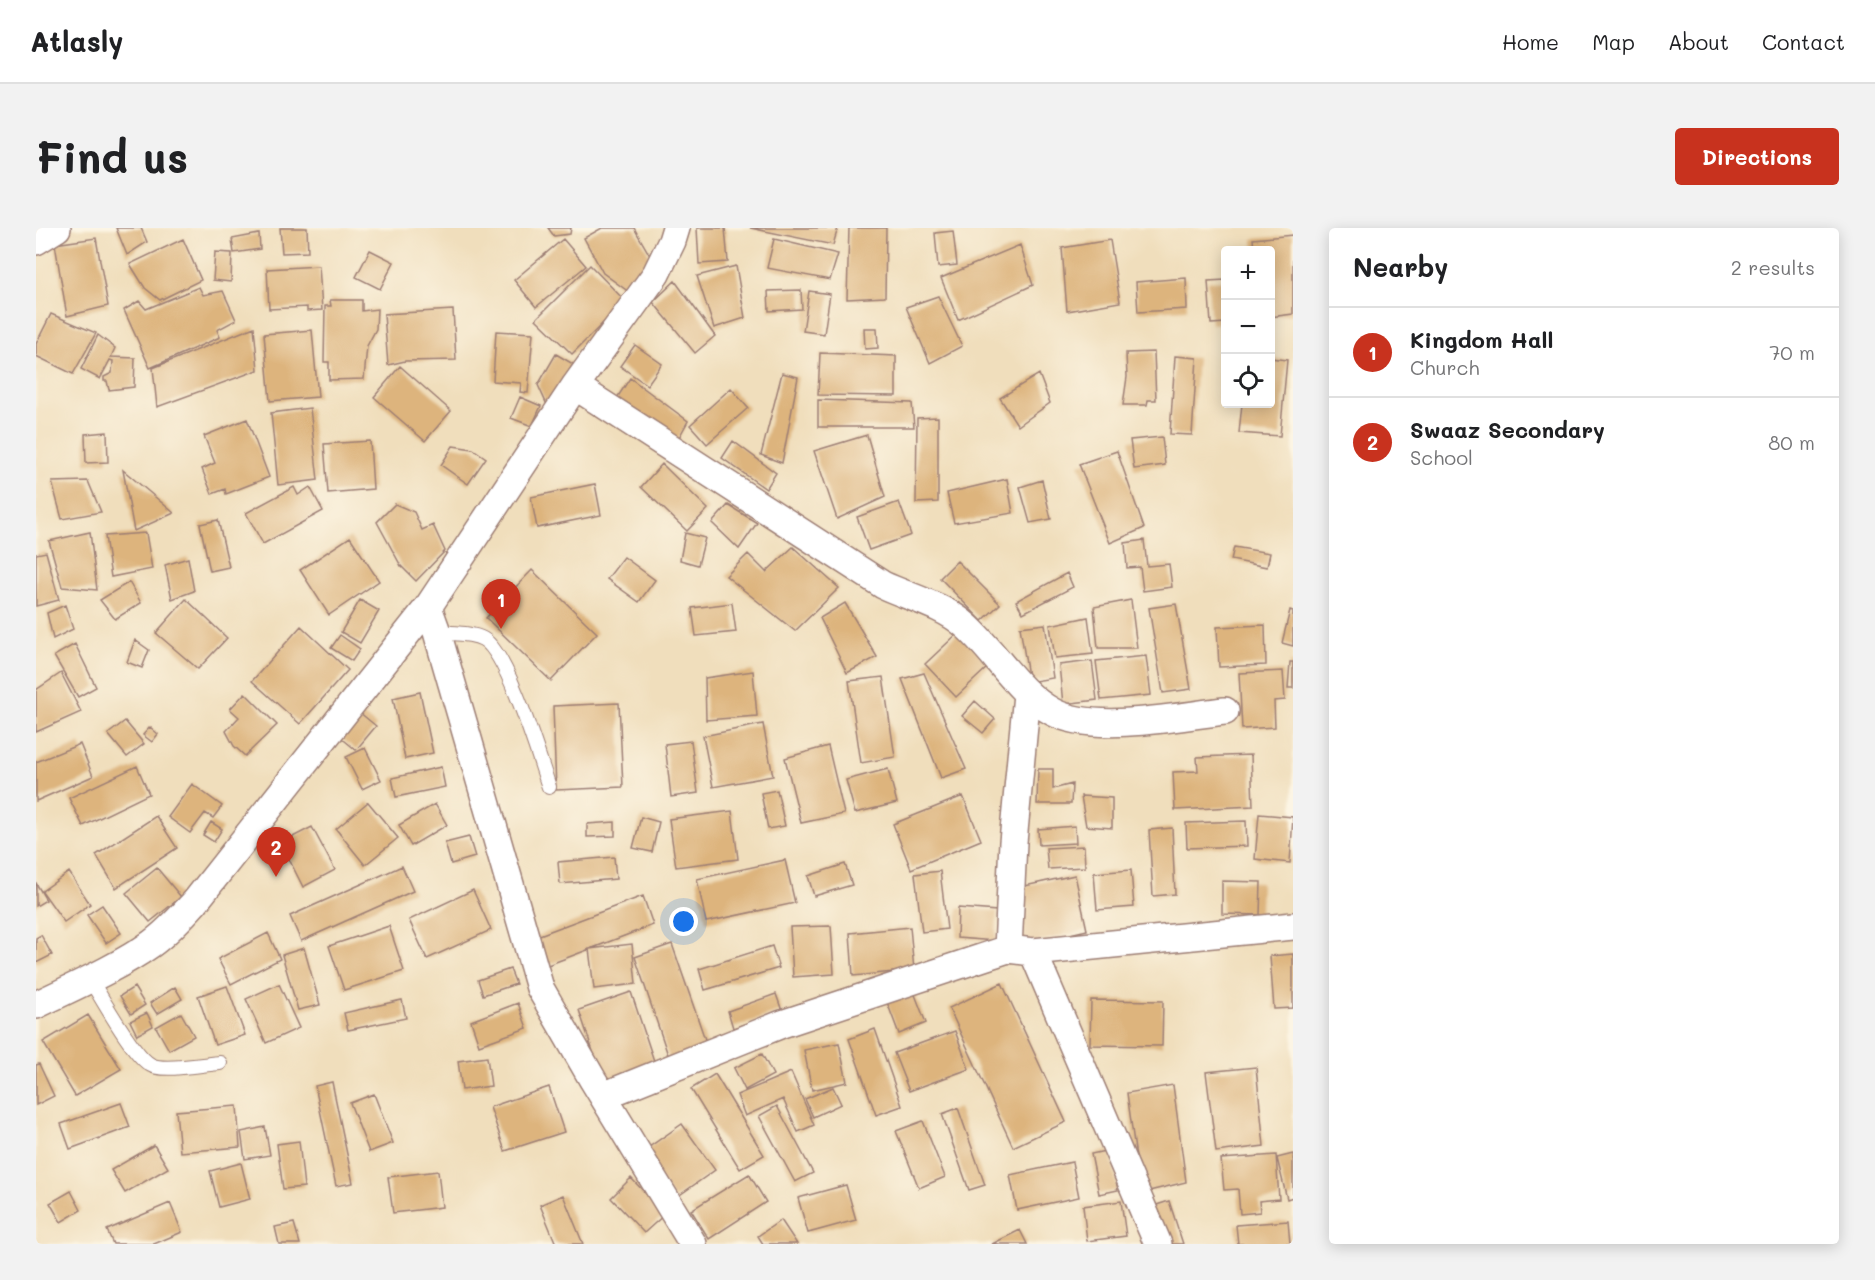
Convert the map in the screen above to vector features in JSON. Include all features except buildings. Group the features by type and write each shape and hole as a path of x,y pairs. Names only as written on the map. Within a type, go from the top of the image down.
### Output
{"street":[{"path":"36,241 57,228"},
{"path":"36,1005 90,979 150,945 175,924 195,902 428,607 575,387 656,274 676,228"},
{"path":"575,387 883,585 938,608 963,623 990,648 1027,694 1053,712 1082,720 1119,723 1225,711"},
{"path":"428,607 540,988 693,1244"},
{"path":"1027,694 1013,842 1021,950 1158,1244"},
{"path":"603,1096 782,1024 1021,950 1293,926"}],"lane":[{"path":"437,632 484,639 496,652 512,686 549,787"},
{"path":"90,979 140,1057 153,1066 171,1068 220,1063"}],"place":[{"name":"Kingdom Hall","path":"501,629"},
{"name":"Swaaz Secondary","path":"276,877"}]}
